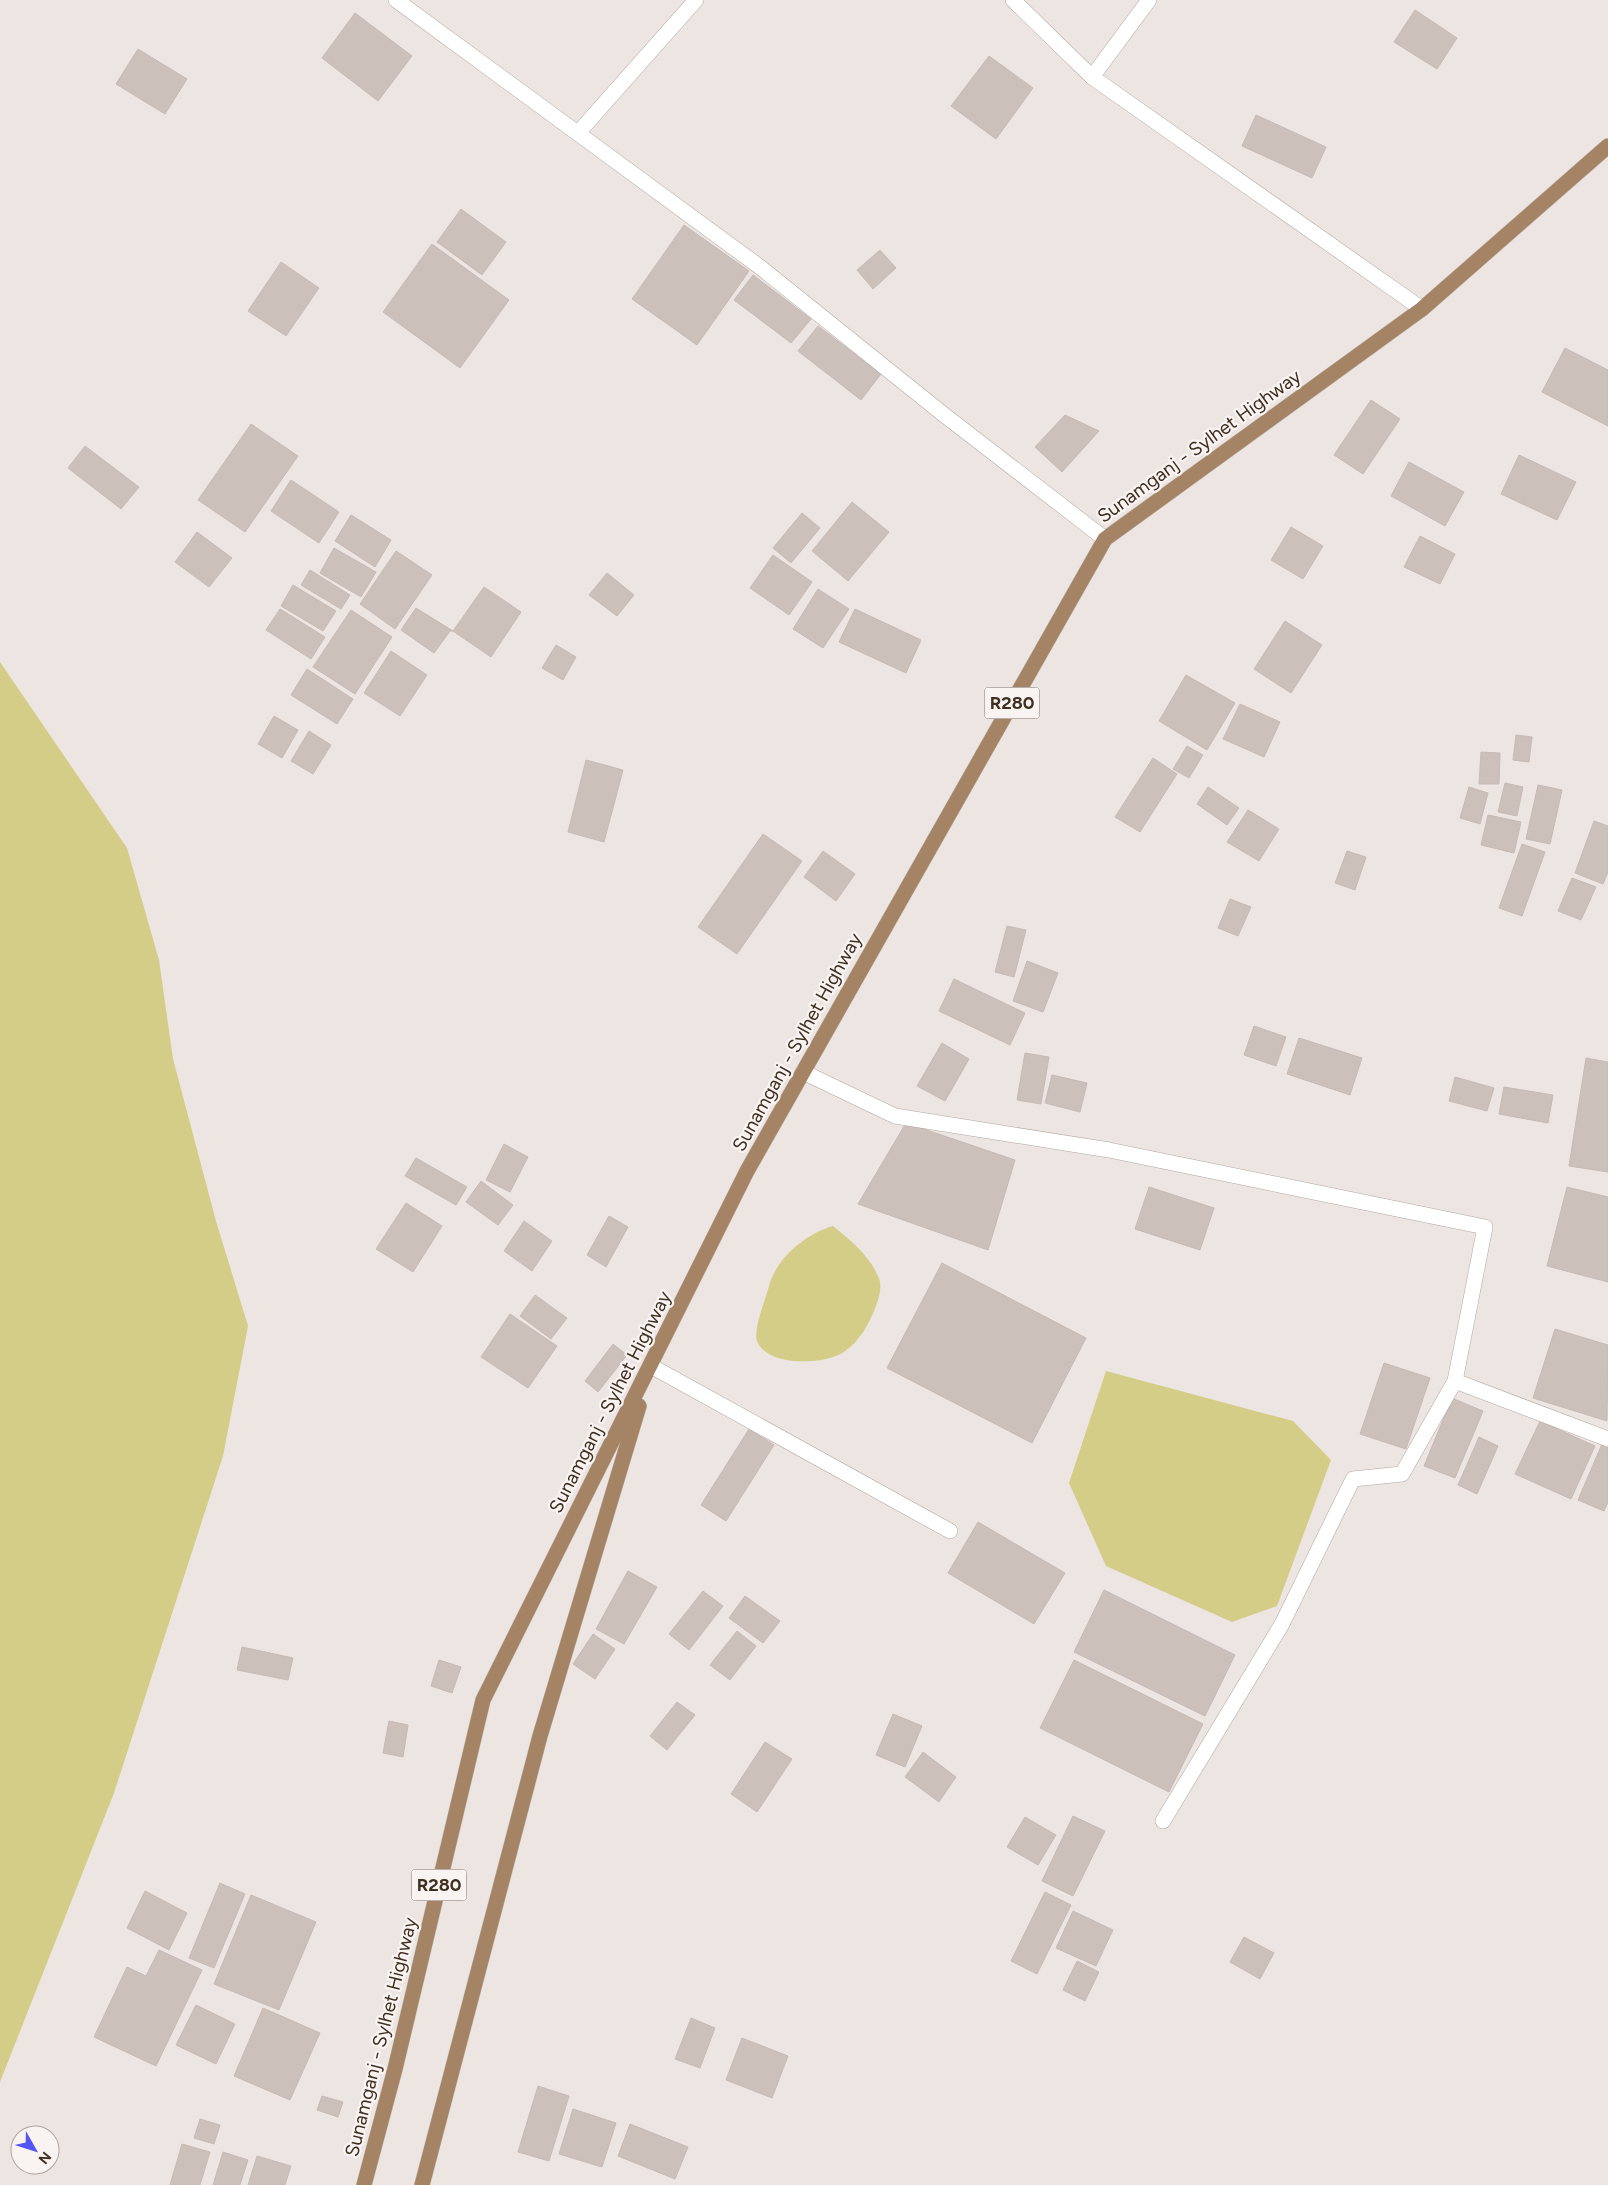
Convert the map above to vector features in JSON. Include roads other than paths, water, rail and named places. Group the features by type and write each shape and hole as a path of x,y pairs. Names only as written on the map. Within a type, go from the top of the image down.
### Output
{"main road":[{"name":"Sunamganj - Sylhet Highway","path":"364,2185 395,2069 483,1700 747,1171 1105,539 1422,309 1608,146"},
{"path":"422,2185 540,1736 651,1366"}],"street":[{"path":"396,0 760,267 943,414 1105,539"},
{"path":"578,133 696,0"},
{"path":"1012,0 1092,77 1422,309"},
{"path":"1092,77 1149,0"},
{"path":"803,1072 895,1116 1109,1150 1484,1227 1455,1381 1402,1474 1353,1478 1282,1624 1163,1821"},
{"path":"651,1366 950,1531"},
{"path":"1455,1381 1608,1439"}]}
